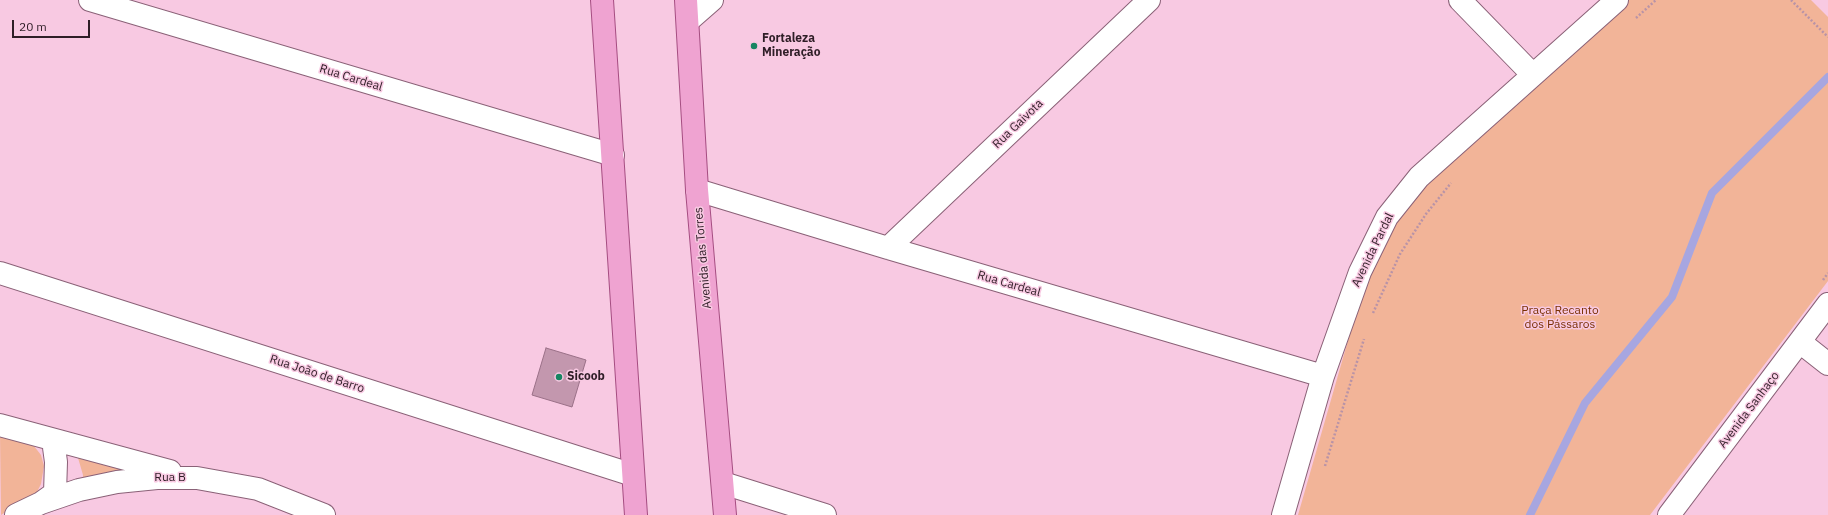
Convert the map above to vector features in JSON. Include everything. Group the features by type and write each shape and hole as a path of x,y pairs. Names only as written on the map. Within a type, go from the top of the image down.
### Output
{"main road":[{"path":"602,0 636,515"},
{"name":"Avenida das Torres","path":"687,11 697,190 725,515"}],"street":[{"name":"Rua Cardeal","path":"90,0 613,155"},
{"path":"687,11 712,0"},
{"name":"Rua Gaivota","path":"888,248 1149,0"},
{"path":"1460,0 1533,76"},
{"name":"Avenida Pardal","path":"1283,515 1323,376 1360,272 1387,217 1419,177 1617,0"},
{"name":"Rua Cardeal","path":"697,190 1323,376"},
{"name":"Rua João de Barro","path":"0,272 633,475"},
{"name":"Avenida Sanhaço","path":"1669,515 1828,304"},
{"path":"1800,342 1828,364"},
{"path":"0,425 197,478"},
{"path":"41,503 55,493 56,462 52,440"},
{"name":"Rua B","path":"16,515 41,503 78,490 117,482 157,478 197,478 258,489 324,515"},
{"path":"723,483 825,515"}],"path":[{"path":"1632,21 1656,0"},
{"path":"1791,0 1828,37"},
{"path":"1373,315 1400,254 1426,214 1454,180"},
{"path":"1323,470 1365,337"}],"green space":[{"name":"Praça Recanto dos Pássaros","path":"1624,0 1811,0 1828,17 1828,281 1650,515 1298,515 1367,274 1393,224 1420,187"},
{"path":"0,433 25,440 34,446 41,455 44,466 41,484 37,492 1,515"},
{"path":"76,451 135,475 82,487 83,475"}],"building":[{"name":"Sicoob","path":"546,348 586,360 572,407 532,395"}],"waterway":[{"path":"1530,515 1585,403 1672,297 1712,193 1828,77"}],"place":[{"name":"Fortaleza Mineração","path":"754,46"},
{"name":"Sicoob","path":"559,377"}]}
